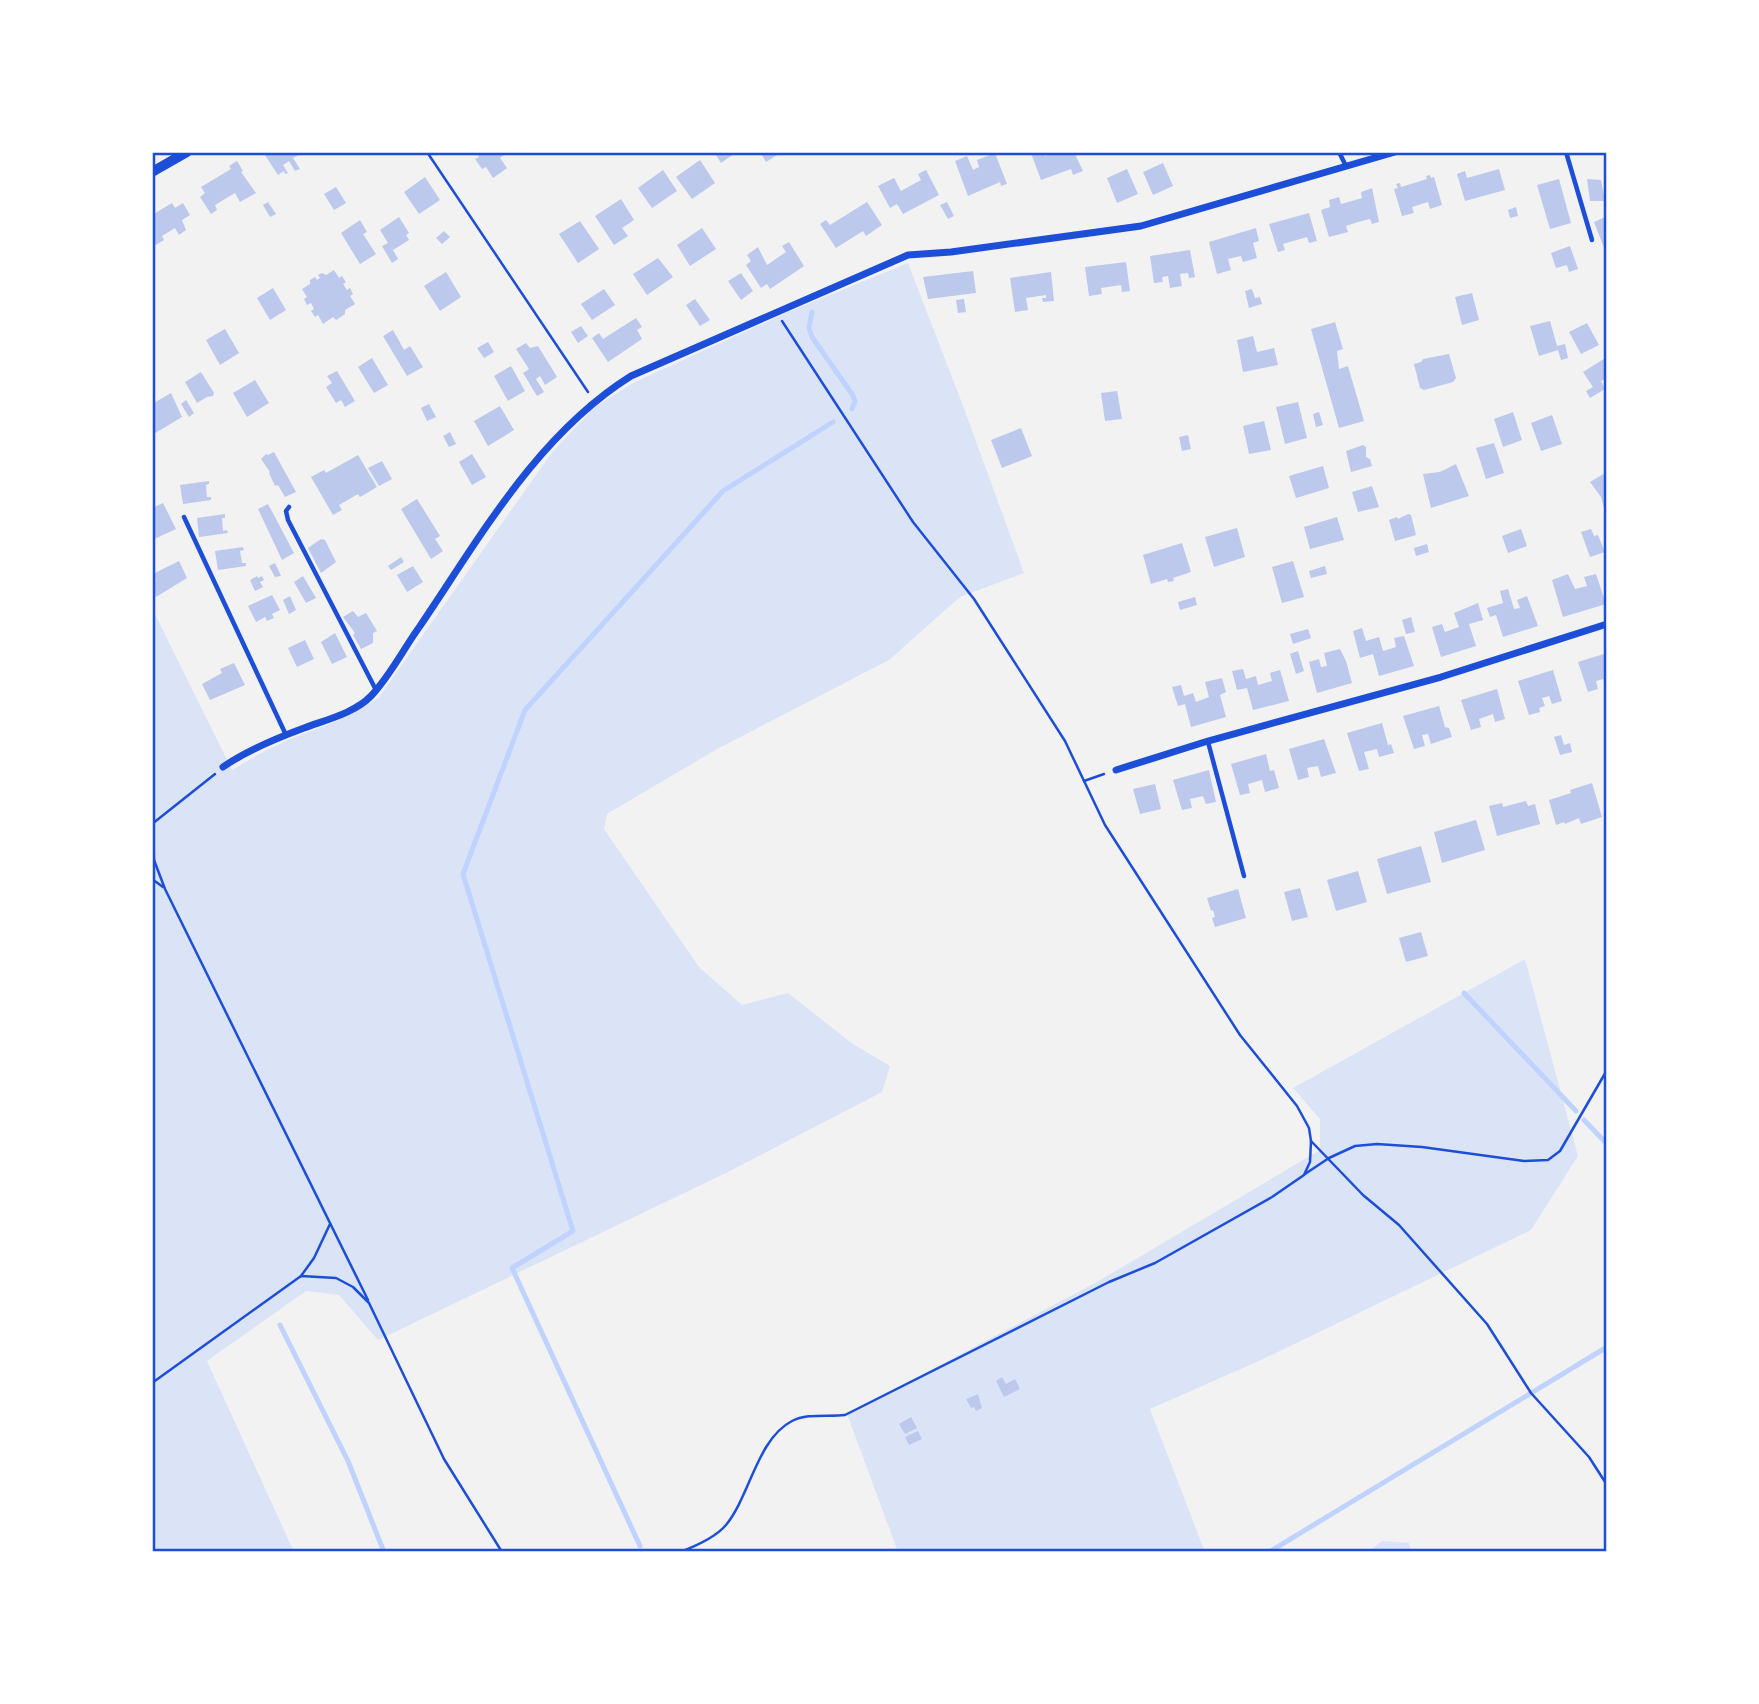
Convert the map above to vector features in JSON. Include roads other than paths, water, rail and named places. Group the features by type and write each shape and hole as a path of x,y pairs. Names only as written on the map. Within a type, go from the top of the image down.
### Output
{"street":[{"path":"152,172 187,152"},
{"path":"223,767 235,758 354,707 370,697 510,495 548,446 594,400 631,376 908,255 951,252 1141,226 1395,152"},
{"path":"1116,770 1208,741 1441,677 1607,624"}],"lane":[{"path":"1339,152 1346,167"},
{"path":"1566,152 1592,240"},
{"path":"289,507 286,511 288,520 376,690"},
{"path":"184,517 286,735"},
{"path":"1208,741 1244,876"}],"waterway":[{"path":"812,312 809,328 812,337 852,394 855,401 852,409"},
{"path":"640,1546 512,1268 573,1231 463,874 525,710 723,491 833,422"},
{"path":"1464,993 1576,1111"},
{"path":"1584,1120 1607,1144"},
{"path":"280,1325 348,1461 384,1552"},
{"path":"1269,1552 1607,1347"}]}
